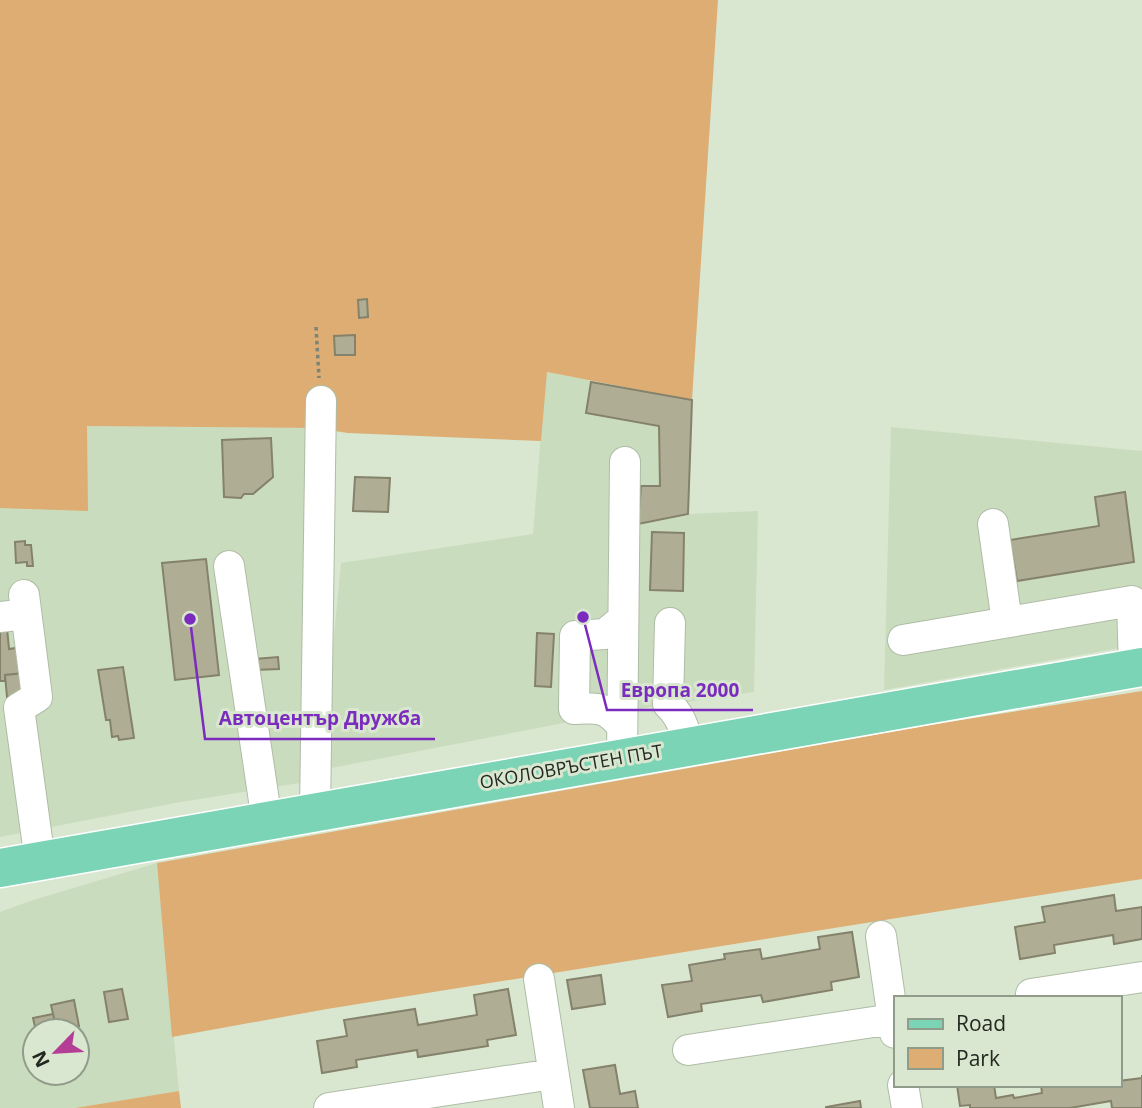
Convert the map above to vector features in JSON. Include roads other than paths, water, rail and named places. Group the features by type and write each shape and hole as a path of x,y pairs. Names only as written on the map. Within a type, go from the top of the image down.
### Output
{"main road":[{"name":"ОКОЛОВРЪСТЕН ПЪТ","path":"0,868 315,812 622,742 690,746 1138,668"}],"lane":[{"path":"315,812 321,401"},
{"path":"622,742 625,462"},
{"path":"993,524 1007,622"},
{"path":"229,566 267,821"},
{"path":"904,640 1132,601 1138,668"},
{"path":"17,609 37,697 19,708 40,861"},
{"path":"622,742 613,715 601,708 573,709 575,636 605,634 623,618"},
{"path":"670,622 668,704 681,720 690,746"},
{"path":"688,1050 894,1026 881,936"},
{"path":"1031,994 1142,977"},
{"path":"539,979 559,1108"},
{"path":"329,1108 553,1074"},
{"path":"903,1087 907,1108"}],"place":[{"name":"Европа 2000","path":"583,617"},
{"name":"Автоцентър Дружба","path":"190,619"}]}
